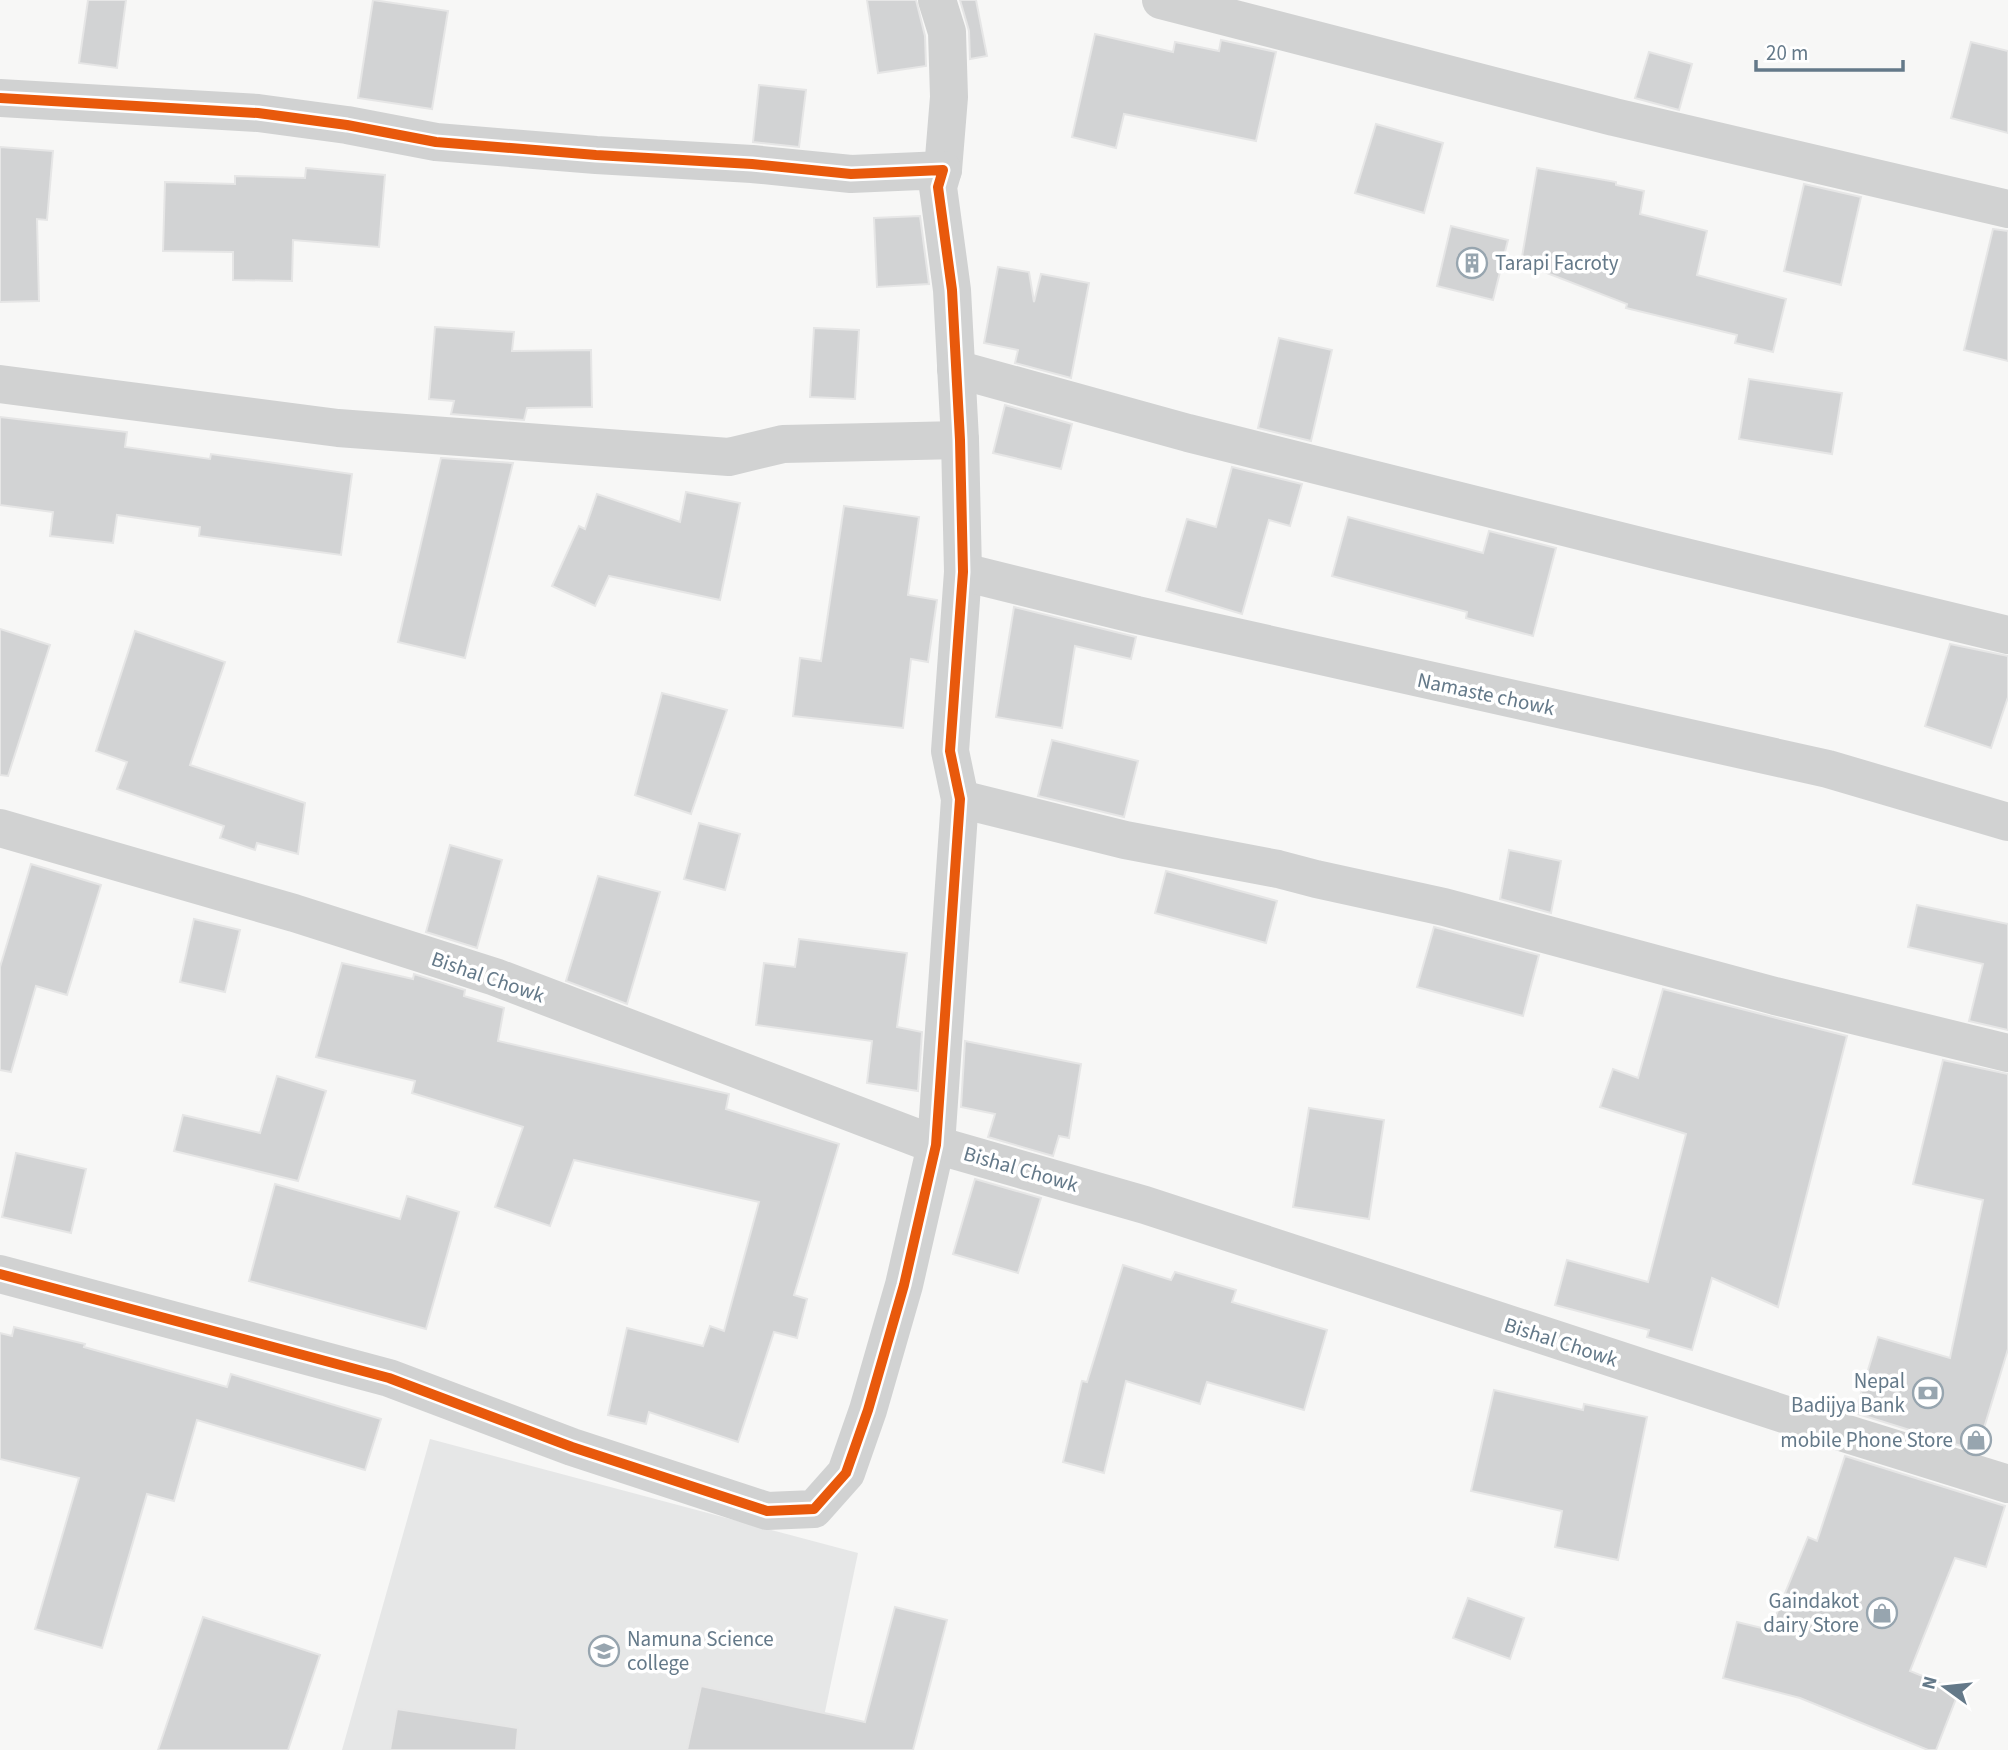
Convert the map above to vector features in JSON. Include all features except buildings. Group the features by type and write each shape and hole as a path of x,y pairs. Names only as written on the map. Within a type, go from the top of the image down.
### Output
{"street":[{"path":"0,1274 389,1378 572,1447 767,1511 814,1509 846,1474 868,1410 904,1285 936,1145 960,799 950,751 963,572 960,440 952,290 938,187 943,170 949,97 947,32 937,0"},
{"path":"1161,0 1614,117 2008,209"},
{"path":"0,98 258,113 347,125 436,142 596,155 752,164 851,174 943,170"},
{"path":"956,369 1188,433 2008,635"},
{"path":"0,384 338,428 729,457 783,444 960,440"},
{"name":"Namaste chowk","path":"963,572 1190,627 1828,769 2008,822"},
{"path":"960,799 1125,840 1278,869 1444,907 1775,996 2008,1053"},
{"name":"Bishal Chowk","path":"0,828 294,913 495,977 936,1145 1145,1205 1747,1402 2008,1484"}],"shaded area":[{"name":"Namuna Science college","path":"430,1439 858,1553 817,1750 342,1750"}],"cycle path":[{"path":"0,98 258,113 347,125 436,142 596,155 752,164 851,174 943,170 938,187 952,290 960,440 963,572 950,751 960,799 936,1145 904,1285 868,1410 846,1473 814,1509 767,1511 572,1447 389,1378 0,1274"}],"place":[{"name":"Tarapi Facroty","path":"1472,263"},
{"name":"Nepal Badijya Bank","path":"1928,1393"},
{"name":"mobile Phone Store","path":"1976,1440"},
{"name":"Gaindakot dairy Store","path":"1882,1613"},
{"name":"Namuna Science college","path":"604,1651"}]}
